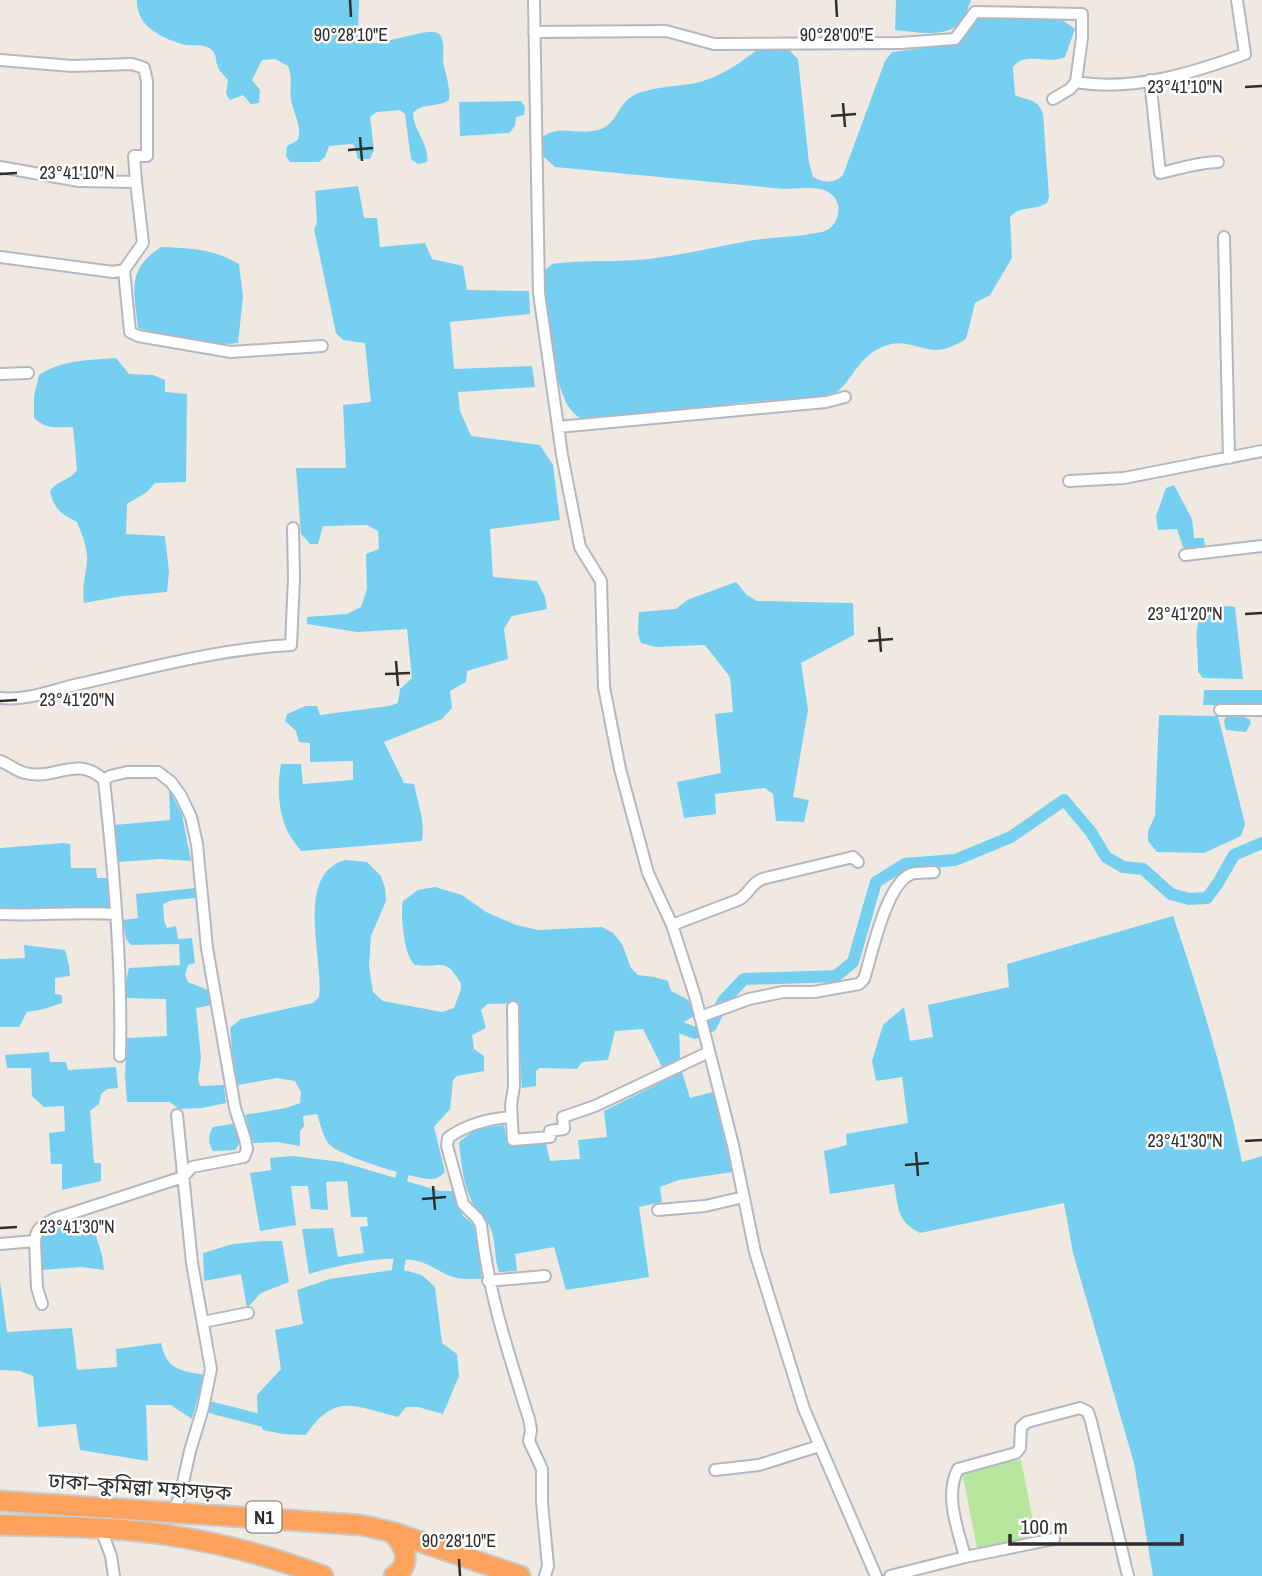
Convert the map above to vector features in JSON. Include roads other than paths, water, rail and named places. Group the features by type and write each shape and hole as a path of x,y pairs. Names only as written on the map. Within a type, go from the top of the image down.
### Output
{"highway":[{"name":"ঢাকা–কুমিল্লা মহাসড়ক","path":"0,1502 361,1525 392,1532 520,1576"},
{"name":"N1","path":"0,1525 166,1535 234,1548 298,1571 323,1576"},
{"path":"392,1532 402,1545 406,1560 401,1571 394,1576"}],"street":[{"path":"534,0 539,293 558,427 580,547 601,581 604,687 620,769 648,873 672,925 701,1017 733,1145 755,1252 804,1409 876,1576"},
{"path":"1076,82 1105,85 1150,80 1186,73 1245,54 1237,0"},
{"path":"534,32 666,31 713,44 900,43 955,39 975,12 1082,14 1082,38 1076,82 1053,99"},
{"path":"0,60 72,66 132,64 144,68 147,81 147,156 134,156 143,243 124,270 130,332 138,336 232,352 322,346"},
{"path":"1150,80 1160,173 1203,162 1218,162"},
{"path":"0,167 79,181 136,182"},
{"path":"1224,237 1229,458"},
{"path":"0,257 113,272 124,270"},
{"path":"0,374 28,373"},
{"path":"558,427 826,402 845,397"},
{"path":"1069,481 1124,478 1262,451"},
{"path":"0,698 28,698 184,659 235,650 291,645 293,528"},
{"path":"1185,555 1262,546"},
{"path":"1220,710 1262,710"},
{"path":"0,761 26,774 84,768 94,771 104,780 121,992 120,1056"},
{"path":"42,1304 37,1288 35,1241 40,1226 183,1177 192,1167 244,1157 247,1149 235,1108 207,948 197,844 191,817 171,782 158,772 127,772 104,780"},
{"path":"672,925 743,898 753,883 762,879 853,857 858,862"},
{"path":"701,1017 749,999 783,992 814,992 859,984 864,979 888,900 898,883 912,874 934,872"},
{"path":"0,914 116,914"},
{"path":"513,1007 513,1140 550,1137 550,1131 564,1129 563,1117 595,1106 709,1052"},
{"path":"173,1512 180,1496 211,1369 192,1263 177,1115"},
{"path":"511,1118 479,1122 458,1130 448,1138 450,1162 463,1204 481,1225 488,1281 529,1419 529,1441 542,1469 548,1566 545,1576"},
{"path":"657,1209 705,1206 744,1197"},
{"path":"0,1244 35,1241"},
{"path":"488,1281 545,1276"},
{"path":"203,1322 248,1313"},
{"path":"965,1557 951,1494 953,1479 958,1469 1016,1453 1020,1448 1021,1427 1027,1422 1080,1408 1088,1412 1091,1421 1128,1576"},
{"path":"715,1470 759,1465 819,1446"},
{"path":"101,1529 111,1556 114,1576"},
{"path":"890,1576 1054,1539"}],"water":[{"path":"137,0 359,0 358,29 362,42 381,42 425,32 439,34 443,43 449,100 421,107 413,113 426,149 427,162 418,164 411,159 405,114 400,110 377,112 370,117 374,150 370,159 358,159 354,145 351,144 329,146 325,157 319,162 290,162 286,156 287,146 298,140 299,130 291,100 288,66 275,59 262,60 252,80 260,90 259,103 251,104 243,95 230,100 226,94 228,80 219,69 212,50 203,46 186,45 160,35 141,18"},
{"path":"896,0 971,0 962,21 956,27 940,32 921,33 895,30"},
{"path":"987,16 1061,19 1075,29 1065,57 1024,60 1013,67 1015,95 1038,105 1043,114 1049,197 1047,203 1018,211 1010,217 1012,258 990,295 975,303 966,339 939,350 902,343 880,348 865,359 843,386 829,397 747,402 590,421 573,413 558,381 542,299 544,272 552,264 651,259 748,241 822,232 828,230 836,221 839,210 831,194 815,188 784,189 555,167 542,155 541,138 555,131 583,132 604,128 626,101 638,93 708,79 732,67 761,47 788,49 798,59 809,163 813,177 832,181 843,175 885,61 892,52 950,45 974,20"},
{"path":"521,101 525,107 524,115 516,117 515,126 509,133 460,136 459,102"},
{"path":"358,186 364,218 377,218 380,247 425,243 432,259 463,266 467,290 529,291 530,314 450,322 454,369 532,366 535,387 458,392 460,411 471,436 540,445 553,465 560,520 490,529 493,577 537,581 545,597 547,609 512,616 504,629 508,659 467,671 466,682 450,691 452,708 442,719 384,742 404,783 414,784 422,818 422,841 301,851 289,835 280,808 281,764 301,764 303,784 353,780 353,761 310,762 310,743 299,742 296,731 285,721 287,714 306,706 317,706 320,715 389,706 398,703 400,689 412,678 407,629 357,632 307,624 307,617 347,614 361,607 367,589 366,554 379,549 378,531 367,525 323,526 318,544 310,544 301,534 296,468 346,468 343,405 371,402 365,343 343,340 336,333 314,229 317,223 315,191"},
{"path":"161,247 211,252 239,264 243,297 238,343 200,342 138,328 134,292 137,273 142,264"},
{"path":"116,358 129,374 153,375 165,380 165,392 187,394 186,482 155,483 147,492 127,504 126,534 165,536 169,572 167,592 84,603 87,557 84,542 77,522 59,510 50,491 77,470 73,427 52,427 39,422 34,418 34,396 39,375 48,370 76,362"},
{"path":"1174,485 1192,519 1194,538 1204,538 1205,547 1189,551 1183,547 1177,529 1158,530 1156,516 1166,488"},
{"path":"736,582 747,595 757,601 853,603 854,635 801,663 808,710 793,797 809,800 804,822 776,821 773,794 765,788 715,794 716,814 684,818 677,782 721,773 715,714 733,712 730,677 705,645 656,647 641,643 638,634 639,612 676,609 687,600"},
{"path":"1235,607 1243,679 1203,678 1198,672 1198,623 1205,609"},
{"path":"1204,690 1262,690 1262,706 1203,705"},
{"path":"1233,713 1249,719 1251,723 1246,732 1226,730 1226,716"},
{"path":"1159,715 1218,716 1245,824 1241,836 1204,853 1157,852 1148,841 1148,831 1155,816"},
{"path":"169,789 182,815 191,861 160,859 119,862 114,825 170,820"},
{"path":"70,844 71,868 96,868 97,878 110,878 112,908 0,910 0,848"},
{"path":"345,860 367,862 381,876 385,888 386,901 371,936 369,966 373,992 383,1001 442,1012 454,1008 461,984 451,969 442,965 415,965 408,953 404,935 403,901 418,890 435,887 462,895 486,912 516,925 538,930 602,927 613,933 622,944 631,968 638,975 668,981 671,991 687,999 691,1005 694,1016 679,1025 680,1058 662,1067 643,1029 615,1031 608,1060 582,1062 577,1069 540,1068 536,1071 536,1086 522,1088 517,1003 487,1004 481,1010 486,1028 472,1035 474,1049 484,1056 484,1071 457,1076 453,1080 450,1109 434,1127 445,1172 439,1177 422,1178 347,1155 329,1144 317,1114 303,1116 300,1146 277,1142 253,1143 245,1115 300,1103 301,1092 295,1081 277,1078 238,1085 230,1028 241,1019 313,1003 319,997 316,900 320,882 329,868"},
{"path":"196,888 196,898 173,900 163,904 164,920 167,928 176,926 178,939 192,938 195,963 188,965 185,975 188,982 210,991 211,1005 196,1008 201,1058 198,1079 200,1086 224,1085 226,1103 179,1109 170,1102 127,1102 127,1038 167,1036 166,999 126,998 129,968 180,965 179,944 131,945 126,939 123,920 138,918 136,894"},
{"path":"1173,916 1212,1038 1242,1162 1262,1156 1262,1576 1153,1576 1134,1463 1073,1253 1064,1203 920,1233 903,1218 894,1184 830,1194 824,1151 847,1145 846,1134 908,1123 902,1077 876,1081 872,1061 883,1025 904,1007 910,1041 933,1037 928,1005 1009,987 1007,964"},
{"path":"24,945 65,950 70,976 55,978 55,994 62,995 62,1003 27,1012 19,1027 0,1027 0,959 25,958"},
{"path":"49,1052 50,1062 66,1062 68,1070 116,1067 118,1088 107,1089 101,1094 99,1104 90,1111 94,1163 101,1163 101,1181 62,1190 62,1164 51,1164 49,1133 65,1131 64,1106 44,1107 32,1096 31,1068 7,1068 5,1055"},
{"path":"682,1072 690,1098 713,1092 732,1172 679,1180 660,1187 662,1202 639,1207 649,1277 566,1290 554,1247 515,1254 517,1271 499,1272 491,1229 474,1206 466,1188 459,1142 476,1129 504,1125 507,1144 546,1144 550,1161 580,1159 578,1140 607,1137 604,1111"},
{"path":"232,1124 236,1126 239,1136 235,1150 213,1151 209,1139 213,1127"},
{"path":"293,1156 341,1162 440,1191 454,1191 463,1216 473,1224 482,1279 454,1277 421,1262 395,1259 350,1264 309,1274 302,1229 333,1228 338,1257 364,1253 360,1227 368,1226 367,1217 351,1217 347,1181 326,1182 328,1210 311,1209 308,1186 291,1186 296,1225 260,1231 250,1173 271,1170 270,1158"},
{"path":"73,1220 91,1220 104,1270 81,1267 42,1270 41,1232 49,1225"},
{"path":"282,1241 289,1282 261,1293 247,1308 241,1274 204,1281 203,1253 233,1244"},
{"path":"400,1269 422,1275 435,1287 442,1343 457,1354 459,1376 443,1414 418,1407 406,1407 398,1417 346,1406 326,1412 306,1435 263,1430 258,1418 257,1395 281,1369 275,1330 303,1324 297,1290 330,1279"},
{"path":"0,1281 7,1332 72,1328 77,1370 117,1367 116,1349 161,1343 167,1359 175,1367 204,1375 192,1419 171,1405 146,1405 148,1461 80,1450 76,1424 38,1427 33,1376 20,1371 0,1370"}],"waterway":[{"path":"666,1022 695,1033 711,1026 723,1001 744,979 836,976 853,962 876,882 905,864 955,860 1011,837 1064,800 1091,832 1106,857 1123,867 1143,869 1171,894 1189,899 1207,898 1234,855 1262,843"},
{"path":"398,1196 406,1156"},
{"path":"395,1287 402,1246"},
{"path":"213,1408 268,1422 274,1420"}]}
